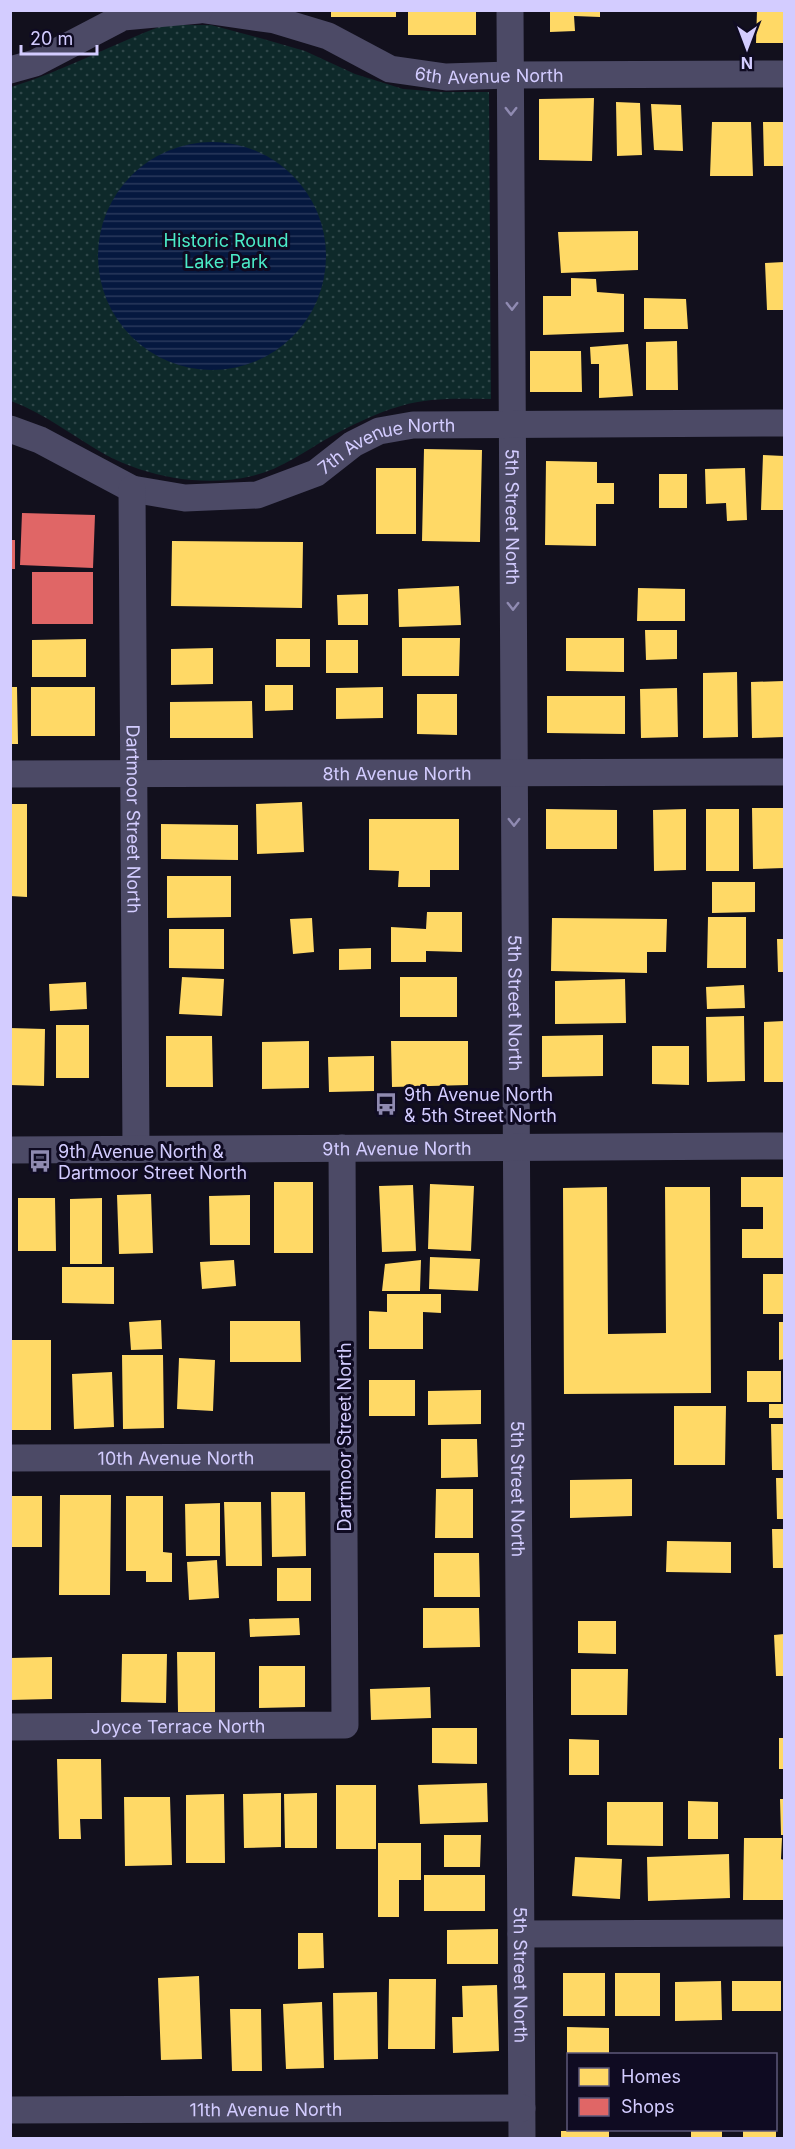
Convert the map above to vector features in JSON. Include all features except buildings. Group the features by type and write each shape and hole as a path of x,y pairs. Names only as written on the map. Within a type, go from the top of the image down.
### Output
{"street":[{"path":"10,70 34,63 124,14 199,10"},
{"name":"6th Avenue North","path":"205,10 275,20 319,34 390,69 446,77 784,74"},
{"name":"5th Street North","path":"510,10 522,2139"},
{"name":"7th Avenue North","path":"10,429 40,440 132,489 185,498 257,495 316,473 353,444 379,431 413,424 784,423"},
{"name":"Dartmoor Street North","path":"132,489 136,1149"},
{"name":"8th Avenue North","path":"10,774 784,772"},
{"name":"9th Avenue North","path":"10,1150 784,1146"},
{"name":"Dartmoor Street North","path":"342,1148 345,1725"},
{"name":"10th Avenue North","path":"10,1458 344,1456"},
{"name":"Joyce Terrace North","path":"10,1727 345,1725"},
{"path":"520,1934 784,1933"},
{"name":"11th Avenue North","path":"10,2110 522,2108"}],"green space":[{"name":"Historic Round Lake Park","path":"164,25 211,25 260,38 305,51 355,74 403,89 489,92 491,399 434,400 401,406 356,424 272,469 243,478 214,481 175,478 131,466 106,455 48,419 11,401 11,87"}],"water":[{"path":"201,142 223,142 256,150 293,175 318,212 326,245 324,278 318,300 293,337 256,362 223,370 201,370 168,362 131,337 106,300 98,267 98,245 106,212 131,175 168,150"}],"place":[{"name":"9th Avenue North & 5th Street North","path":"386,1104"},
{"name":"9th Avenue North & Dartmoor Street North","path":"40,1161"}]}
